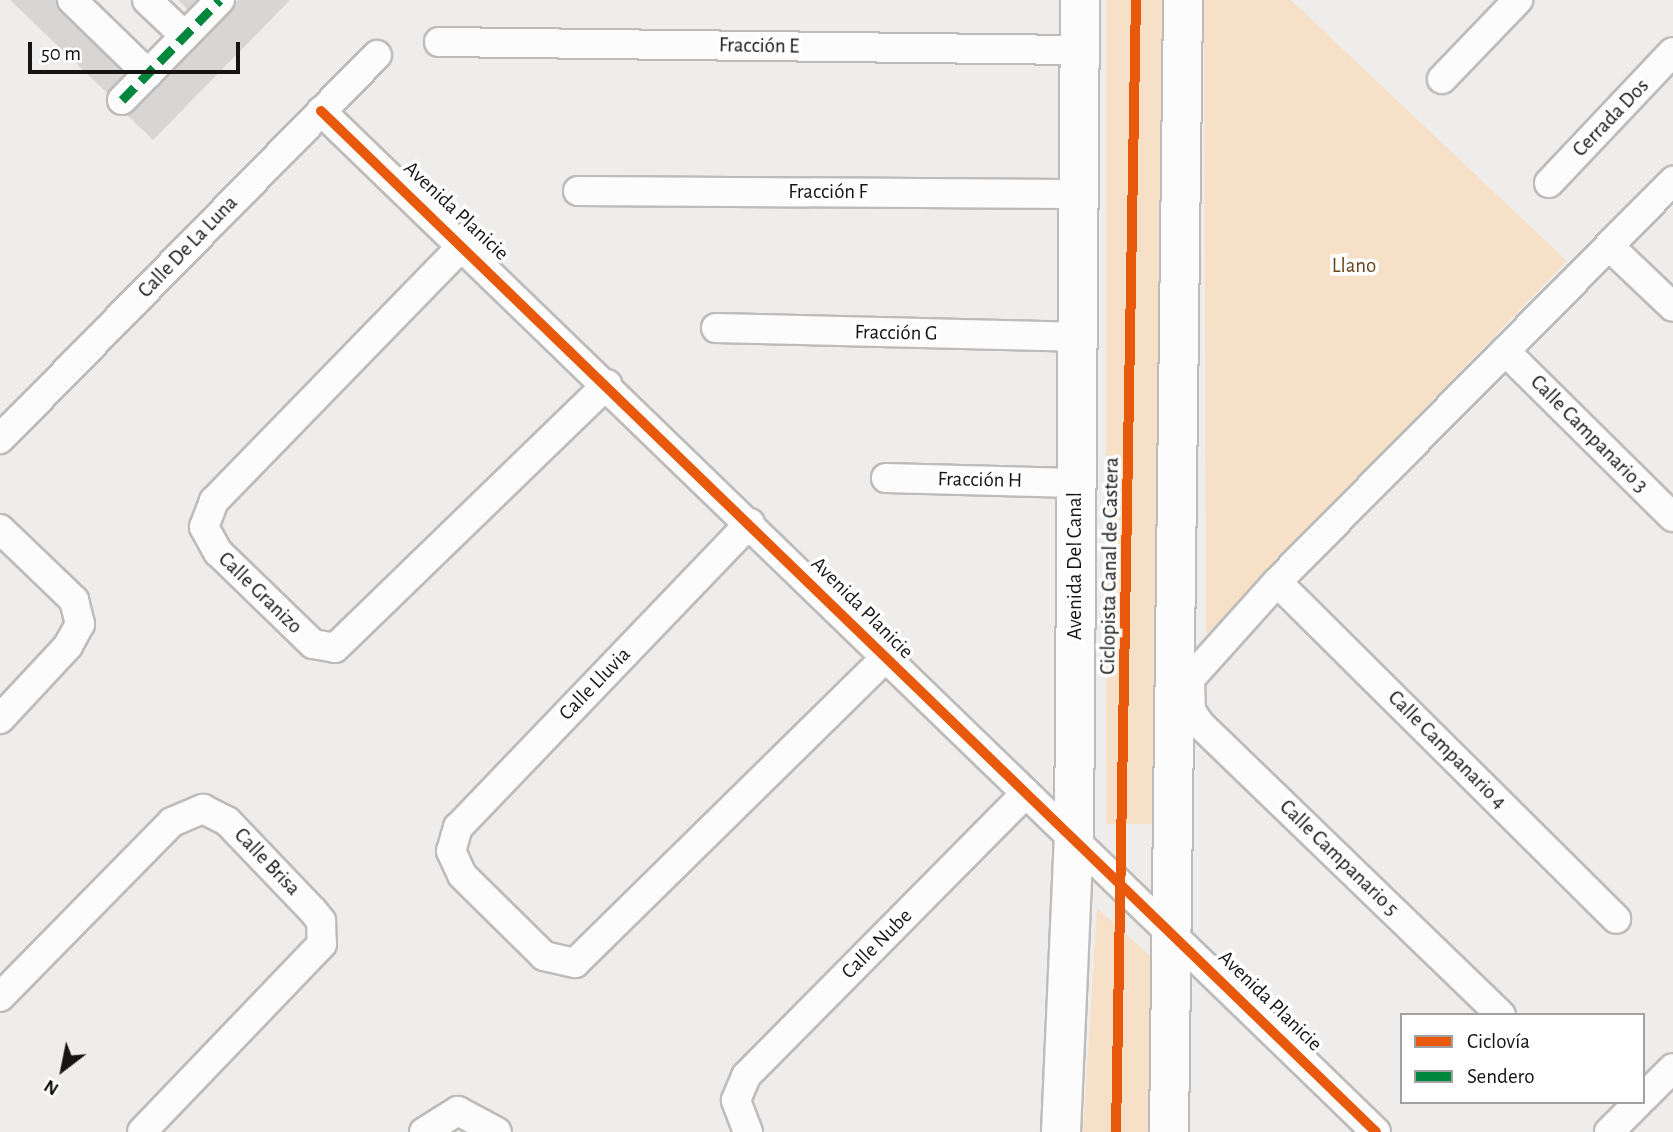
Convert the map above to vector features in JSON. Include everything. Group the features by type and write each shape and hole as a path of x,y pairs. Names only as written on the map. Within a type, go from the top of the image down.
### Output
{"main road":[{"name":"Avenida Del Canal","path":"1061,1132 1074,839 1074,483 1080,0"},
{"path":"1169,1132 1175,936 1183,0"}],"street":[{"path":"72,0 148,74"},
{"path":"147,0 186,36"},
{"path":"122,100 220,0"},
{"path":"1442,79 1518,0"},
{"name":"Fracción E","path":"439,42 1078,51"},
{"name":"Cerrada Dos","path":"1549,183 1673,52"},
{"name":"Calle De La Luna","path":"0,439 377,55"},
{"name":"Avenida Planicie","path":"321,111 464,244 885,658 1376,1132"},
{"path":"1277,582 1673,181"},
{"name":"Fracción F","path":"578,191 1078,194"},
{"name":"Calle Granizo","path":"464,244 214,501 204,527 218,552 313,644 335,648 607,384"},
{"path":"1609,246 1673,307"},
{"name":"Fracción G","path":"716,328 1076,337"},
{"name":"Calle Campanario 3","path":"1504,351 1673,517"},
{"name":"Fracción H","path":"886,478 1074,483"},
{"name":"Calle Lluvia","path":"750,523 458,827 451,851 462,875 535,947 566,964 584,958 885,658"},
{"path":"0,529 74,600 80,624 68,646 0,719"},
{"name":"Calle Campanario 5","path":"1277,582 1198,665 1187,695 1200,724 1499,1013"},
{"name":"Calle Campanario 4","path":"1277,582 1616,919"},
{"name":"Calle Nube","path":"748,1132 736,1100 746,1076 1026,793"},
{"name":"Calle Brisa","path":"0,998 172,822 202,809 227,821 321,921 322,944 142,1132"},
{"path":"1645,1096 1673,1068"},
{"path":"1609,1132 1637,1104"},
{"path":"424,1132 458,1111 497,1132"}],"green space":[{"path":"1106,0 1166,0 1166,824 1106,824"},
{"name":"Llano","path":"1204,0 1291,0 1567,261 1206,635"},
{"path":"1097,908 1156,961 1150,1132 1083,1132"}],"building":[{"path":"10,0 57,0 129,69 107,93"},
{"path":"178,0 206,0 192,14"},
{"path":"238,0 290,0 153,140 127,115"}],"marked path":[{"path":"122,100 220,0"}],"cycle path":[{"name":"Ciclopista Canal de Castera","path":"1116,1132 1136,0"},
{"path":"321,111 1376,1132"}]}
